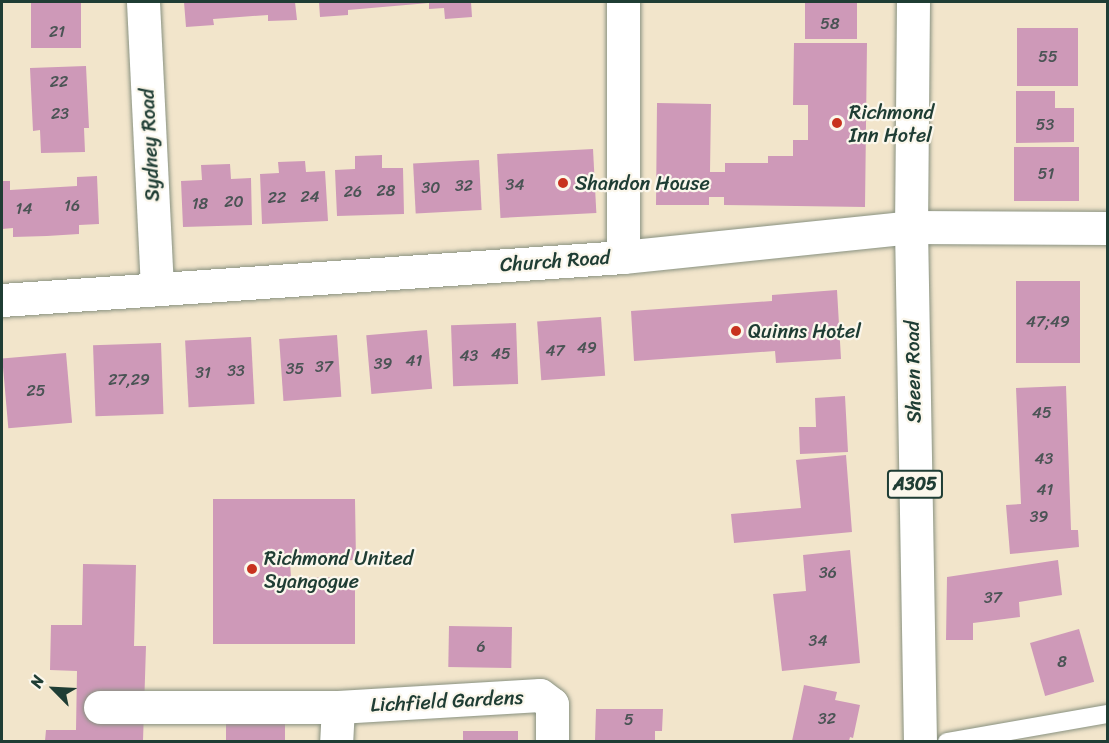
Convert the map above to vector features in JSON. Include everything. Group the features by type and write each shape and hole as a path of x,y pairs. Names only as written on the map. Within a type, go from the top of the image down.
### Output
{"street":[{"name":"Sydney Road","path":"144,2 158,288"},
{"path":"623,2 623,256"},
{"name":"Sheen Road","path":"913,2 911,227 920,741"},
{"name":"Church Road","path":"2,300 623,256 911,227 1107,228"},
{"name":"Lichfield Gardens","path":"100,707 338,707 540,695 552,704 552,741"},
{"path":"336,741 338,707"}],"lane":[{"path":"946,741 1107,714"}],"building":[{"path":"31,2 81,2 81,48 31,48"},
{"path":"184,2 295,2 297,20 268,21 268,15 213,19 214,25 186,27"},
{"path":"319,2 471,2 472,17 445,19 444,8 429,9 429,3 348,10 348,15 320,17"},
{"path":"805,2 857,2 857,39 805,39"},
{"path":"1017,28 1078,28 1078,86 1017,86"},
{"name":"Richmond Inn Hotel","path":"794,43 867,43 865,207 724,205 724,197 709,197 709,205 656,205 657,103 711,104 710,172 725,172 725,163 768,163 768,156 793,156 793,140 808,140 808,105 793,105"},
{"path":"86,66 89,128 84,128 85,152 41,153 40,130 33,131 30,68"},
{"path":"1016,91 1055,91 1055,108 1074,108 1074,142 1016,143"},
{"path":"1014,147 1079,147 1079,201 1014,201"},
{"name":"Shandon House","path":"593,149 596,213 500,218 497,154"},
{"path":"382,155 382,168 403,168 404,214 337,216 335,170 355,169 355,156"},
{"path":"479,160 482,210 416,213 413,163"},
{"path":"305,161 306,172 325,171 328,221 262,224 260,174 279,173 278,162"},
{"path":"230,164 231,179 251,178 252,225 183,227 181,181 202,180 201,165"},
{"path":"97,176 99,224 79,225 79,234 47,236 13,237 13,228 2,229 2,181 10,181 10,190 77,186 77,177"},
{"path":"1016,281 1080,281 1080,363 1016,363"},
{"name":"Quinns Hotel","path":"837,290 841,359 776,363 775,351 634,361 631,311 772,301 772,295"},
{"path":"601,317 605,376 541,380 537,321"},
{"path":"516,323 518,384 453,386 451,325"},
{"path":"427,330 432,389 371,394 366,335"},
{"path":"337,335 341,397 283,401 279,339"},
{"path":"251,337 255,404 189,407 185,340"},
{"path":"161,343 163,414 96,416 93,345"},
{"path":"66,353 72,423 8,428 2,359"},
{"path":"1066,386 1071,530 1078,530 1079,547 1010,554 1006,505 1021,504 1016,388"},
{"path":"845,396 848,452 800,454 799,427 816,427 815,398"},
{"path":"846,455 852,532 734,543 731,514 801,508 796,460"},
{"name":"Richmond United Syangogue","path":"213,499 355,499 356,560 290,562 291,578 355,577 355,644 213,644"},
{"path":"850,550 860,663 782,671 773,594 806,591 803,555"},
{"path":"1058,560 1062,595 1019,602 1020,617 973,623 973,640 946,640 947,577"},
{"path":"83,564 136,565 134,646 146,646 143,741 45,741 46,730 76,730 77,671 50,670 51,625 82,625"},
{"path":"449,626 512,627 511,668 448,667"},
{"path":"1079,629 1094,682 1045,696 1030,643"},
{"path":"804,685 837,692 835,700 860,705 853,738 850,737 849,741 792,741"},
{"path":"596,709 663,709 662,731 655,731 655,741 595,741"},
{"path":"226,719 285,719 285,741 226,741"},
{"path":"463,731 518,731 518,741 463,741"}],"place":[{"name":"Richmond Inn Hotel","path":"837,123"},
{"name":"Shandon House","path":"563,183"},
{"name":"Quinns Hotel","path":"736,331"},
{"name":"Richmond United Syangogue","path":"252,569"}]}
